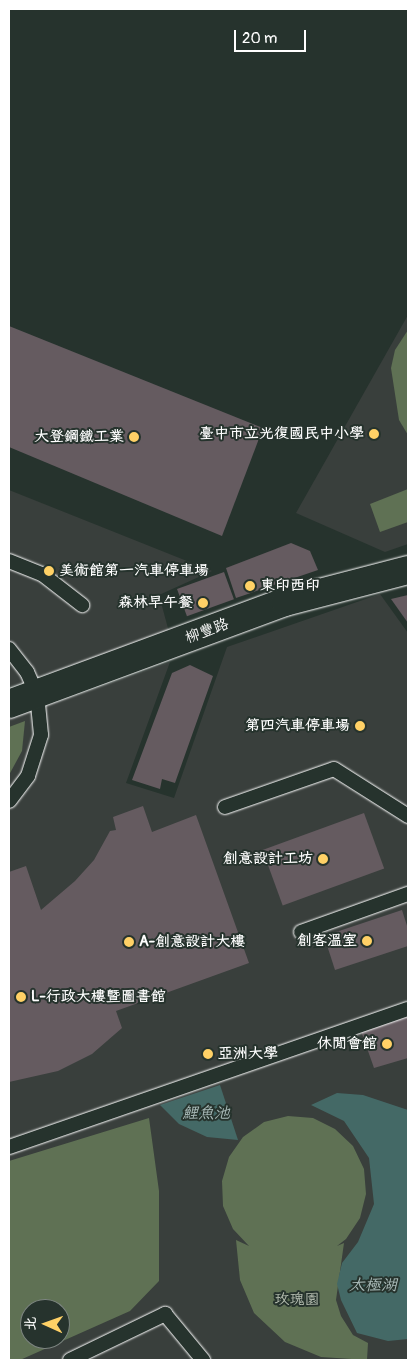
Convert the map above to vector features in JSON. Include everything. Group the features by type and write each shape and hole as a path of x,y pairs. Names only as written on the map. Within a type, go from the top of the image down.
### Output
{"street":[{"name":"柳豐路","path":"9,704 285,602 408,570"}],"lane":[{"path":"9,561 42,574 82,605"},
{"path":"9,648 27,672 36,694 41,735 36,756 28,776 9,801"},
{"path":"224,807 334,769 408,816"},
{"path":"302,932 408,894"},
{"path":"9,1147 408,1009"},
{"path":"70,1360 165,1314 203,1360"}],"shaded area":[{"name":"臺中市立光復國民中小學","path":"408,315 408,544 385,552 296,513"},
{"path":"9,490 212,571 159,595 169,632 9,687"},
{"name":"亞洲大學","path":"380,594 408,633 408,1360 9,1360 9,719 170,662 126,783 174,798 227,647"}],"green space":[{"path":"408,330 408,435 399,420 391,368 395,350"},
{"path":"408,489 408,522 380,532 370,504"},
{"path":"25,721 22,751 9,775 9,727"},
{"name":"玫瑰園","path":"288,1116 313,1118 335,1129 353,1146 364,1169 366,1194 360,1218 346,1239 337,1246 344,1243 336,1300 341,1316 353,1335 368,1343 367,1360 321,1357 285,1342 254,1313 240,1280 236,1240 249,1246 233,1229 223,1206 222,1181 229,1157 243,1137 264,1122"},
{"path":"149,1118 159,1191 159,1281 130,1311 70,1338 70,1299 20,1299 20,1349 45,1349 20,1360 9,1360 9,1161"}],"water":[{"name":"鯉魚池","path":"220,1085 238,1140 207,1137 179,1124 160,1105"},
{"name":"太極湖","path":"337,1093 363,1095 408,1110 408,1339 388,1341 357,1333 341,1300 337,1284 342,1263 358,1242 374,1204 369,1158 344,1121 311,1105"}],"building":[{"name":"大登鋼鐵工業","path":"9,326 263,428 222,536 9,447"},
{"path":"291,543 310,551 318,570 236,598 226,568"},
{"path":"224,572 234,599 187,616 177,589"},
{"path":"408,595 408,623 391,599"},
{"path":"190,665 213,676 175,783 162,779 160,789 132,780 172,673"},
{"name":"A-創意設計大樓","path":"143,806 152,832 196,815 249,963 116,1011 122,1028 92,1054 58,1071 9,1082 9,872 26,866 41,910 75,881 94,860 110,831 116,830 113,817"},
{"name":"創意設計工坊","path":"364,813 384,868 283,905 263,850"},
{"name":"創客溫室","path":"402,910 408,929 408,946 335,970 324,936"},
{"name":"休閒會館","path":"408,1016 408,1058 374,1068 361,1031"}],"place":[{"name":"臺中市立光復國民中小學","path":"374,434"},
{"name":"大登鋼鐵工業","path":"134,437"},
{"name":"美術館第一汽車停車場","path":"49,571"},
{"name":"東印西印","path":"250,586"},
{"name":"森林早午餐","path":"203,603"},
{"name":"第四汽車停車場","path":"360,726"},
{"name":"創意設計工坊","path":"323,859"},
{"name":"創客溫室","path":"367,941"},
{"name":"A-創意設計大樓","path":"129,942"},
{"name":"L-行政大樓暨圖書館","path":"21,997"},
{"name":"休閒會館","path":"387,1044"},
{"name":"亞洲大學","path":"208,1054"}]}
